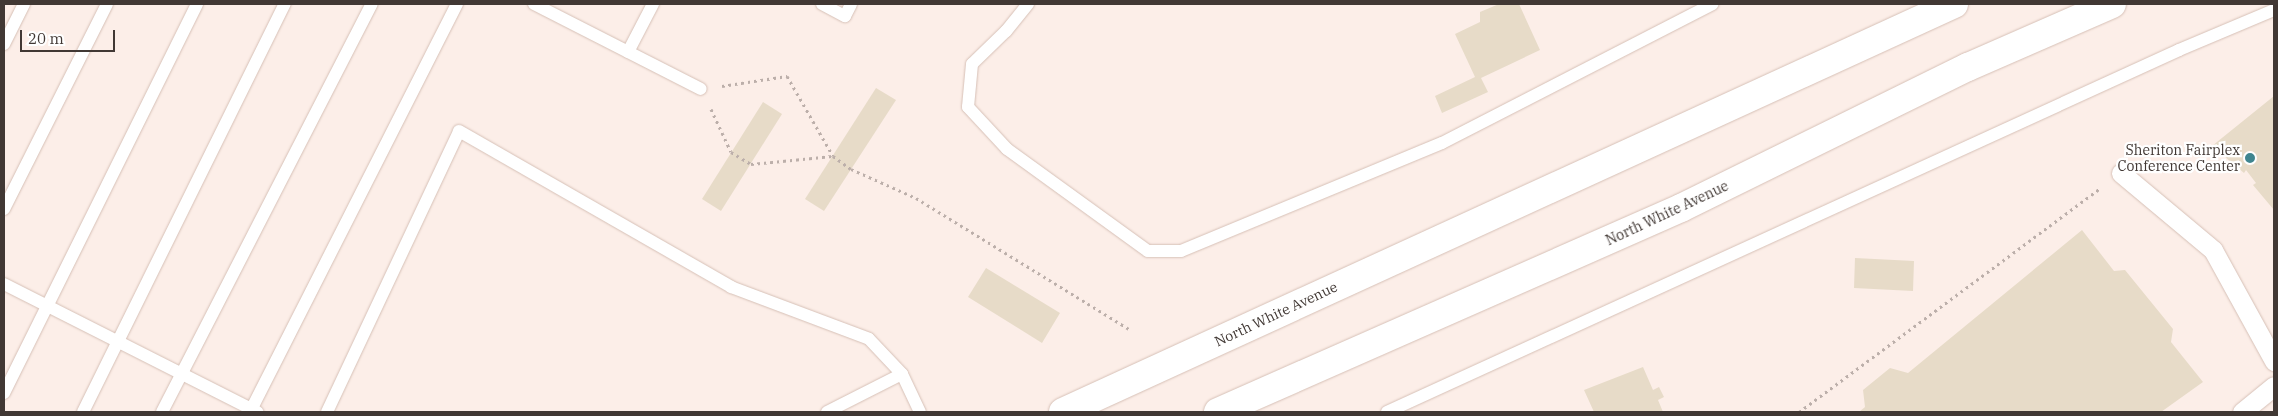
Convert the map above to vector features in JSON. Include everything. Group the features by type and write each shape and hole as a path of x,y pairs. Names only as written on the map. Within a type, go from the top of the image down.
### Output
{"main road":[{"name":"North White Avenue","path":"1063,412 1954,4"},
{"name":"North White Avenue","path":"1218,412 1681,208 1968,67 2112,4"}],"street":[{"path":"2121,173 2213,250 2274,362"},
{"path":"2242,412 2264,406 2274,386"}],"lane":[{"path":"4,44 24,4"},
{"path":"4,209 108,4"},
{"path":"4,393 49,307 197,4"},
{"path":"83,412 285,4"},
{"path":"162,412 180,373 372,4"},
{"path":"4,284 253,411 457,4"},
{"path":"534,4 557,9 628,52 701,89"},
{"path":"628,52 653,4"},
{"path":"822,4 845,16 851,4"},
{"path":"1028,4 1006,32 972,64 968,108 1007,148 1148,251 1181,251 1442,143 1712,4"},
{"path":"1387,412 2179,50 2274,10"},
{"path":"327,412 459,132 731,287 869,339 902,374 920,412"},
{"path":"827,412 902,374"}],"path":[{"path":"833,156 751,164 731,152 701,89 786,76 833,156 851,169 916,198 1130,330"},
{"path":"1799,412 2121,173"}],"building":[{"path":"1499,4 1519,4 1540,50 1481,78 1488,92 1442,113 1435,96 1475,77 1455,34 1480,22 1480,12"},
{"path":"876,88 896,100 824,211 805,199"},
{"name":"Sheriton Fairplex Conference Center","path":"2274,96 2274,210 2253,185 2256,183 2246,170 2244,173 2212,146"},
{"path":"763,102 782,114 721,211 702,199"},
{"path":"2082,230 2114,271 2125,270 2173,329 2171,342 2203,382 2161,412 1859,412 1865,407 1863,390 1890,368 1908,373"},
{"path":"1855,258 1914,261 1913,291 1854,288"},
{"path":"986,268 1060,313 1042,343 968,297"},
{"path":"1643,367 1653,390 1659,387 1664,397 1658,400 1663,412 1594,412 1584,390"}],"place":[{"name":"Sheriton Fairplex Conference Center","path":"2250,158"}]}
